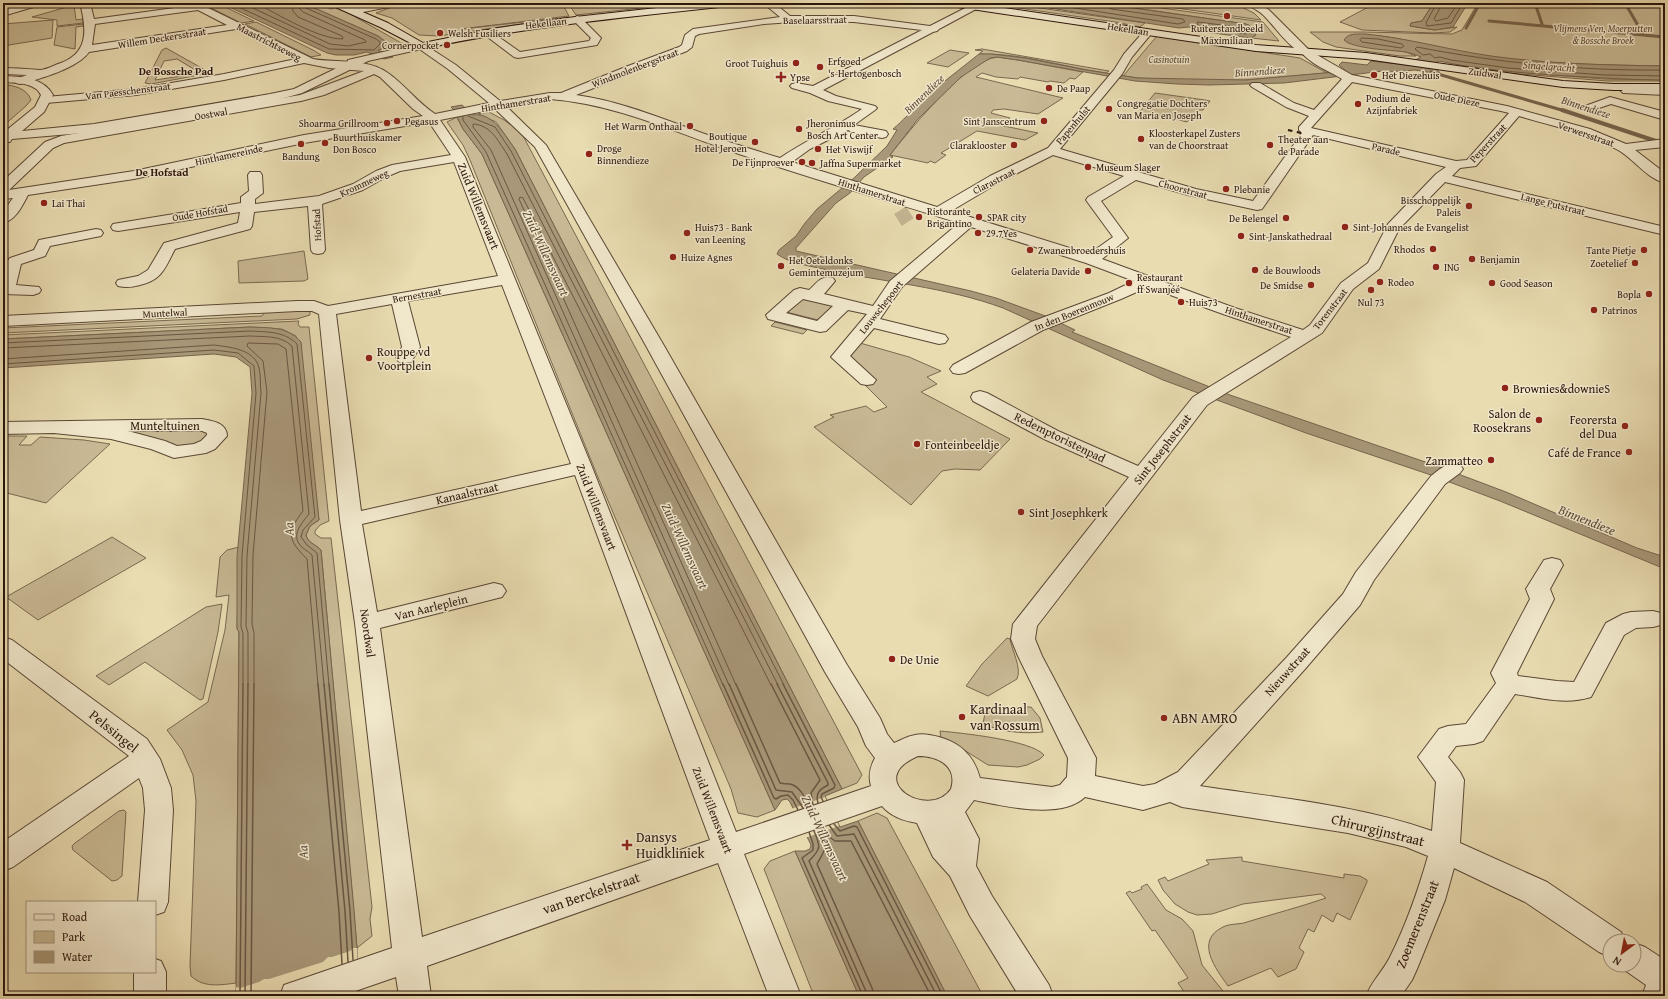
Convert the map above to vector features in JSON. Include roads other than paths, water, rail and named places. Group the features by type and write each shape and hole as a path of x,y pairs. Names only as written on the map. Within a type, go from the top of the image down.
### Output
{"main road":[{"path":"334,3 384,25 422,46"},
{"name":"Hekellaan","path":"370,58 486,32 577,19 729,3"},
{"name":"Hekellaan","path":"952,3 1233,45 1305,51"},
{"path":"1252,3 1266,12 1296,44 1305,51"},
{"name":"Zuidwal","path":"1305,51 1339,53 1396,60 1580,85 1665,87"},
{"name":"Oostwal","path":"6,139 94,128 280,95 303,89 346,65 370,58"},
{"path":"3,79 20,81 42,88 47,96 40,109 6,139"}],"street":[{"path":"3,13 37,3"},
{"path":"20,81 78,59 86,49 90,22 85,3"},
{"path":"353,11 380,4 394,3"},
{"path":"768,3 788,19"},
{"path":"90,22 195,5"},
{"name":"Maastrichtseweg","path":"195,5 305,60 317,64 346,65"},
{"path":"814,90 934,29 975,6"},
{"name":"Baselaarsstraat","path":"696,31 788,19 825,18 864,20 934,29"},
{"path":"486,32 518,56 593,43 596,38 577,19"},
{"name":"Willem Deckersstraat","path":"86,49 238,26"},
{"name":"Windmolenbergstraat","path":"564,97 617,74 684,49 687,47 690,35 696,31"},
{"name":"Papenhulst","path":"1052,151 1148,32"},
{"path":"422,46 452,67 498,105 537,141 544,151 647,331 838,672 872,725 875,739 897,752"},
{"name":"Oude Dieze","path":"1305,51 1347,77 1517,112 1544,120"},
{"name":"Van Paesschenstraat","path":"46,100 136,92 224,77 305,60"},
{"name":"Zuid Willemsvaart","path":"346,65 362,66 384,75 417,107 432,117 459,157 582,467 785,996"},
{"path":"3,71 44,73"},
{"name":"Oostwal","path":"3,188 44,149 55,142 301,98 324,91 353,77 376,71"},
{"path":"1309,132 1305,130 1304,127 1347,77"},
{"path":"782,163 806,146 849,128 871,108 832,99 814,90 796,86 809,79 828,83"},
{"path":"1256,85 1290,105 1315,114"},
{"path":"1627,91 1665,92"},
{"name":"Hinthamerstraat","path":"432,117 536,97 564,97 593,101 630,110 699,136 861,188 915,209 938,213 1091,260 1229,311 1306,336"},
{"path":"1589,108 1610,100 1665,116"},
{"name":"Peperstraat","path":"1456,165 1471,164 1517,112"},
{"name":"Hinthamereinde","path":"3,195 134,175 297,140 432,117"},
{"name":"Verwersstraat","path":"1544,120 1586,132 1612,142 1624,148 1652,171 1665,179"},
{"path":"849,128 882,134"},
{"name":"Choorstraat","path":"1052,151 1192,192 1256,206 1309,132"},
{"name":"Parade","path":"1309,132 1456,165"},
{"path":"1624,148 1665,143"},
{"name":"Clarastraat","path":"938,213 995,179 1033,162 1052,151"},
{"name":"Krommeweg","path":"247,207 315,201 358,187 381,174 397,168 459,157"},
{"path":"1441,177 1456,165"},
{"path":"124,283 141,281 152,276 169,246 245,226 248,197 256,194 256,175"},
{"path":"1091,260 1122,238 1093,200 1135,175"},
{"name":"Lange Putstraat","path":"1441,177 1665,231"},
{"name":"Torenstraat","path":"1306,336 1316,329 1347,286 1374,266 1393,227 1441,177"},
{"path":"3,219 10,213 23,192"},
{"name":"Hofstad","path":"315,201 318,250"},
{"name":"Oude Hofstad","path":"118,227 247,207"},
{"name":"Louwschepoort","path":"867,380 840,357 874,317 902,280 969,222"},
{"path":"33,290 6,290 8,268 15,261 40,253 44,243 96,233"},
{"name":"Bernestraat","path":"327,312 507,279"},
{"name":"In den Boerenmouw","path":"959,369 1037,326 1110,298 1148,280"},
{"path":"813,296 827,281"},
{"path":"844,304 820,327 774,315 800,293 844,304 874,317 939,339"},
{"path":"399,298 412,347 405,358"},
{"name":"Muntelwal","path":"3,321 297,306 314,306 327,312"},
{"name":"Noordwal","path":"327,312 351,520 367,623 415,996"},
{"name":"Sint Josephstraat","path":"1078,784 1084,772 1082,758 1030,656 1023,639 1025,624 1200,401 1306,336"},
{"name":"Redemptoristenpad","path":"980,397 1051,435 1141,475"},
{"name":"Munteltuinen","path":"3,428 58,428 98,425 202,425 210,426 217,431 217,436 208,445 199,449 174,452 158,445 111,433 58,428"},
{"name":"Kanaalstraat","path":"351,520 582,467"},
{"name":"Nieuwstraat","path":"1078,784 1143,798 1171,790 1188,780 1296,663 1352,599 1364,577 1445,475"},
{"path":"1552,565 1538,589 1542,599 1504,673 1509,684 1562,691 1582,690 1615,629 1631,620 1653,619"},
{"name":"Van Aarleplein","path":"367,623 494,591"},
{"name":"Pelssingel","path":"3,646 138,747 146,759 157,788 159,810 153,901"},
{"name":"Zoemerenstraat","path":"1382,996 1401,969 1430,900 1445,849 1450,780 1432,757 1448,736 1474,734 1509,684"},
{"path":"1037,996 981,906 961,867 943,848 947,803 966,776 962,765 954,756 942,749 929,745 916,745 897,752 885,764 882,774 883,783 893,800 903,807 914,811 947,803 998,794 1056,799 1067,795 1078,784"},
{"path":"3,858 146,759"},
{"name":"Chirurgijnstraat","path":"1171,790 1182,795 1348,821 1406,835 1445,849 1517,882 1536,892 1602,937"},
{"name":"van Berckelstraat","path":"296,996 887,792"},
{"path":"1642,963 1665,979"},
{"path":"150,973 150,996"},
{"path":"1658,996 1665,986"}],"water":[{"path":"221,3 303,3 378,36 390,45 390,47 378,50 393,57 384,59 367,52 354,55 336,55 327,53"},
{"path":"1017,3 1098,3 1246,24 1249,25 1256,35 1251,38 1198,31 1198,29 1189,27 1179,28"},
{"path":"1426,3 1468,3 1453,27 1435,30 1410,26 1411,23 1422,21 1431,7"},
{"name":"Singelgracht","path":"1365,34 1397,38 1513,59 1578,64 1665,66 1665,80 1537,74 1481,68 1439,61 1427,67 1437,69 1440,73 1437,74 1415,70 1383,71 1284,83 1209,85 1177,84 1135,81 1018,60 997,57 990,58 961,77 918,119 890,155 893,157 864,177 850,193 836,203 796,248 796,251 971,291 996,298 1048,317 1075,330 1072,332 1230,395 1437,466 1506,492 1637,548 1665,557 1665,569 1500,501 1428,474 1306,433 1163,380 1003,308 937,290 799,264 777,254 779,250 796,236 817,209 854,178 887,146 897,130 893,129 920,105 921,100 979,54 1025,58 1138,78 1246,80 1346,71 1339,65 1342,62 1367,65 1371,61 1406,65 1421,57 1406,52 1373,49 1349,43 1344,40 1350,35"},
{"name":"Zuid-Willemsvaart","path":"462,105 473,115 487,117 492,121 503,132 515,149 842,789 825,796 840,827 858,821 947,996 859,996 795,851 805,851 810,849 811,845 790,802 787,799 782,800 775,810 482,154 463,129 457,117 460,116 451,107"},
{"name":"Aa","path":"250,327 284,330 296,337 301,342 319,520 310,526 306,535 310,542 321,550 354,910 357,948 357,996 236,996 239,632 237,629 237,557 252,393 250,367 236,357 214,354 3,368 3,339"}],"waterway":[{"path":"1466,28 1480,3"},
{"path":"1535,3 1542,24"},
{"path":"1625,3 1643,34"},
{"path":"1489,21 1665,37"},
{"name":"Binnendieze","path":"1431,72 1565,111"},
{"name":"Binnendieze","path":"1562,110 1665,144"}],"tunnel":[{"path":"898,220 912,211"}],"railway":[{"path":"1288,130 1301,133"},
{"path":"1281,137 1296,140"}],"place":[{"name":"Ruiterstandbeeld Maximiliaan","path":"1227,16"},
{"name":"Welsh Fusiliers","path":"440,33"},
{"name":"Cornerpocket","path":"447,45"},
{"name":"Groot Tuighuis","path":"796,63"},
{"name":"Erfgoed 's-Hertogenbosch","path":"820,67"},
{"name":"Het Diezehuis","path":"1374,75"},
{"name":"Ypse","path":"781,77"},
{"name":"De Paap","path":"1049,88"},
{"name":"Podium de Azijnfabriek","path":"1358,104"},
{"name":"Congregatie Dochters van Maria en Joseph","path":"1109,109"},
{"name":"Pegasus","path":"397,121"},
{"name":"Sint Janscentrum","path":"1044,121"},
{"name":"Shoarma Grillroom","path":"387,123"},
{"name":"Het Warm Onthaal","path":"690,126"},
{"name":"Jheronimus Bosch Art Center","path":"799,129"},
{"name":"Kloosterkapel Zusters van de Choorstraat","path":"1141,139"},
{"name":"Boutique Hotel Jeroen","path":"755,142"},
{"name":"Buurthuiskamer Don Bosco","path":"325,143"},
{"name":"Bandung","path":"301,144"},
{"name":"Claraklooster","path":"1014,145"},
{"name":"Theater aan de Parade","path":"1270,145"},
{"name":"Het Viswijf","path":"818,149"},
{"name":"Droge Binnendieze","path":"589,154"},
{"name":"De Fijnproever","path":"802,162"},
{"name":"Jaffna Supermarket","path":"812,163"},
{"name":"Museum Slager","path":"1088,167"},
{"name":"Plebanie","path":"1226,189"},
{"name":"Lai Thai","path":"44,203"},
{"name":"Bisschoppelijk Paleis","path":"1469,206"},
{"name":"Ristorante Brigantino","path":"919,217"},
{"name":"SPAR city","path":"979,217"},
{"name":"De Belengel","path":"1286,218"},
{"name":"Sint-Johannes de Evangelist","path":"1345,227"},
{"name":"Huis73 - Bank van Leening","path":"687,233"},
{"name":"29.7Yes","path":"978,233"},
{"name":"Sint-Janskathedraal","path":"1241,236"},
{"name":"Rhodos","path":"1433,249"},
{"name":"Zwanenbroedershuis","path":"1030,250"},
{"name":"Tante Pietje","path":"1644,250"},
{"name":"Huize Agnes","path":"673,257"},
{"name":"Benjamin","path":"1472,259"},
{"name":"Zoetelief","path":"1635,263"},
{"name":"Het Oeteldonks Gemintemuzejum","path":"781,266"},
{"name":"ING","path":"1436,267"},
{"name":"de Bouwloods","path":"1255,270"},
{"name":"Gelateria Davide","path":"1088,271"},
{"name":"Rodeo","path":"1380,282"},
{"name":"Restaurant ff Swanjéé","path":"1129,283"},
{"name":"Good Season","path":"1492,283"},
{"name":"De Smidse","path":"1311,285"},
{"name":"Nul 73","path":"1371,290"},
{"name":"Bopla","path":"1649,294"},
{"name":"Huis73","path":"1181,302"},
{"name":"Patrinos","path":"1594,310"},
{"name":"Rouppe vd Voortplein","path":"369,358"},
{"name":"Brownies&downieS","path":"1505,388"},
{"name":"Salon de Roosekrans","path":"1539,420"},
{"name":"Feorersta del Dua","path":"1625,426"},
{"name":"Fonteinbeeldje","path":"917,444"},
{"name":"Café de France","path":"1629,452"},
{"name":"Zammatteo","path":"1491,460"},
{"name":"Sint Josephkerk","path":"1021,512"},
{"name":"De Unie","path":"892,659"},
{"name":"Kardinaal van Rossum","path":"962,717"},
{"name":"ABN AMRO","path":"1164,718"},
{"name":"Dansys Huidkliniek","path":"627,845"}],"district":[{"name":"De Bossche Pad","path":"176,71"},
{"name":"De Hofstad","path":"162,172"}],"park label":[{"name":"Vlijmens Ven, Moerputten & Bossche Broek","path":"1603,34"},
{"name":"Casinotuin","path":"1169,59"}]}
